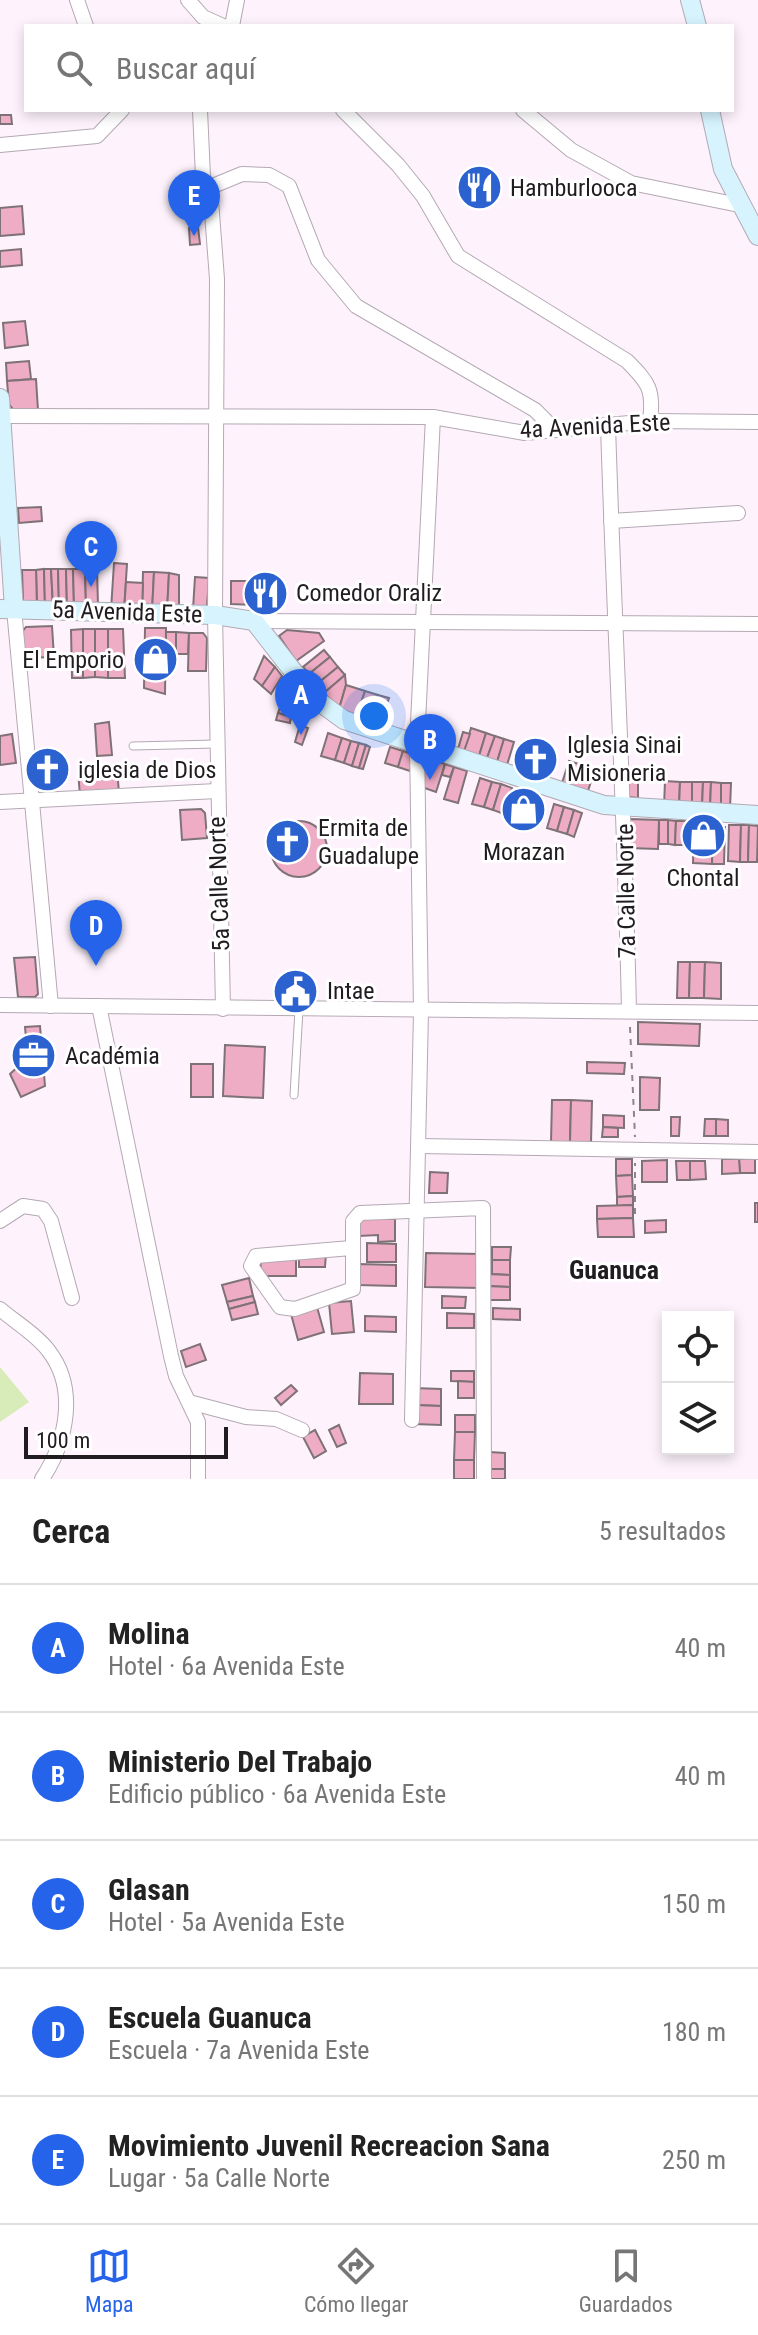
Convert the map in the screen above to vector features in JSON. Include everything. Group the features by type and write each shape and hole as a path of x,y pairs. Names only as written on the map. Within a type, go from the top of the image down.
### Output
{"street":[{"path":"77,0 85,24"},
{"path":"188,0 203,17 219,24"},
{"path":"232,24 237,0"},
{"path":"690,0 696,24"},
{"path":"200,112 203,177 208,188 242,174 269,175 289,186 318,260 356,306 535,410 555,430"},
{"path":"345,112 398,165 423,196 458,256 627,361 647,381 652,401 650,421"},
{"path":"525,112 571,150 631,183 739,205"},
{"path":"710,112 723,169 739,205 758,236"},
{"path":"0,145 97,136 115,114"},
{"name":"5a Calle Norte","path":"208,188 217,279 216,744 223,1009"},
{"path":"51,1006 33,801 7,609 1,410 218,416"},
{"name":"4a Avenida Este","path":"218,416 433,417 525,433 650,421 758,422"},
{"path":"412,1420 421,1012 417,743 433,417"},
{"name":"7a Calle Norte","path":"608,425 614,623 625,808 629,1011"},
{"path":"611,521 738,513"},
{"name":"5a Avenida Este","path":"7,609 215,615 254,621"},
{"path":"254,621 758,624"},
{"path":"254,621 314,698 344,720 604,805 758,815"},
{"path":"0,802 217,791"},
{"path":"0,1005 421,1012 758,1013"},
{"path":"99,1006 171,1356 198,1422 198,1479"},
{"path":"419,1146 758,1152"},
{"path":"0,1221 23,1206 43,1209 51,1221 72,1298"},
{"path":"351,1248 256,1256 251,1266 280,1307 295,1309 353,1289 353,1221 360,1213 483,1208 484,1479"},
{"path":"0,1309 47,1348 62,1372 68,1404 54,1461 42,1479"},
{"path":"189,1402 246,1417 276,1419 302,1430"}],"lane":[{"path":"133,746 216,744"},
{"path":"294,1095 299,1010"}],"path":[{"path":"629,1011 635,1214"}],"green space":[{"path":"0,1367 29,1402 0,1422"}],"building":[{"path":"0,115 11,115 12,124 0,124"},
{"path":"22,206 24,234 0,236 0,208"},
{"path":"198,227 200,244 190,245 189,228"},
{"path":"21,249 22,265 0,267 0,251"},
{"path":"25,321 28,345 5,348 3,323"},
{"path":"29,361 31,379 7,381 6,363"},
{"path":"36,379 38,410 15,412 9,404 7,381"},
{"path":"41,507 42,521 19,523 18,508"},
{"path":"114,563 127,564 124,611 111,610"},
{"path":"44,569 45,607 37,608 36,570"},
{"path":"44,569 51,569 53,607 45,607"},
{"path":"51,569 58,569 59,607 53,607"},
{"path":"58,569 66,569 67,607 59,607"},
{"path":"66,569 73,569 74,606 67,607"},
{"path":"73,569 85,569 86,606 74,606"},
{"path":"85,569 97,569 98,605 86,606"},
{"path":"22,570 36,570 37,608 29,608 23,600"},
{"path":"143,572 154,572 152,612 142,611"},
{"path":"154,572 169,573 167,612 152,612"},
{"path":"169,573 179,575 179,612 167,612"},
{"path":"195,577 209,578 207,606 202,610 193,609"},
{"path":"231,581 254,581 254,605 231,604"},
{"name":"Comedor Oraliz","path":"254,581 276,581 276,605 254,605"},
{"path":"126,582 143,583 142,611 124,611"},
{"path":"52,626 54,657 23,658 22,632 26,627"},
{"name":"El Emporio","path":"145,628 166,628 165,694 144,688"},
{"path":"83,629 95,629 95,677 83,678"},
{"path":"83,629 83,678 72,678 71,630"},
{"path":"95,629 108,629 108,678 95,677"},
{"path":"108,629 123,629 125,678 108,678"},
{"path":"287,630 319,633 324,641 296,661 279,636"},
{"path":"166,632 176,632 176,654 166,654"},
{"path":"176,632 189,633 188,654 176,654"},
{"path":"189,633 203,633 207,638 206,671 188,671"},
{"path":"324,650 330,657 309,674 303,667"},
{"path":"264,656 275,667 262,686 254,679"},
{"path":"330,657 338,667 317,684 309,674"},
{"path":"275,667 282,676 271,694 262,686"},
{"path":"338,667 345,675 324,693 317,684"},
{"path":"345,675 346,685 339,709 324,693"},
{"path":"288,684 295,693 291,709 279,700"},
{"path":"346,685 365,691 357,715 339,709"},
{"path":"365,691 378,695 370,719 357,715"},
{"path":"378,695 389,698 381,722 370,719"},
{"path":"282,702 291,709 291,717 278,713"},
{"path":"278,713 291,717 290,723 276,720"},
{"path":"109,722 112,755 97,756 95,724"},
{"path":"300,725 308,728 302,745 295,742"},
{"path":"471,728 486,733 479,756 464,751"},
{"path":"463,732 470,734 464,751 458,749"},
{"path":"328,733 342,738 335,760 321,756"},
{"path":"486,733 495,736 487,758 479,756"},
{"path":"12,734 16,763 0,765 0,736"},
{"path":"495,736 504,739 497,762 487,758"},
{"path":"342,738 351,741 344,763 335,760"},
{"path":"504,739 514,742 507,765 497,762"},
{"path":"351,741 359,743 352,766 344,763"},
{"name":"Iglesia Sinai Misioneria","path":"531,742 549,748 540,776 523,770"},
{"path":"359,743 366,745 359,768 352,766"},
{"path":"366,745 370,747 363,769 359,768"},
{"path":"390,747 403,751 398,767 385,763"},
{"path":"403,751 415,755 410,771 398,767"},
{"path":"426,758 445,764 436,792 419,786"},
{"name":"iglesia de Dios","path":"56,760 58,777 39,780 36,762"},
{"path":"569,761 595,769 587,794 561,786"},
{"path":"445,764 454,767 450,777 442,775"},
{"path":"454,767 467,771 458,803 444,799"},
{"path":"117,768 119,793 80,796 78,771"},
{"path":"629,774 638,775 638,798 628,797"},
{"path":"480,778 492,782 484,807 472,804"},
{"path":"665,781 680,782 679,807 664,807"},
{"path":"492,782 501,784 493,810 484,807"},
{"path":"680,782 692,782 692,807 679,807"},
{"path":"692,782 703,782 702,808 692,807"},
{"path":"703,782 711,782 710,808 702,808"},
{"path":"711,782 721,783 721,808 710,808"},
{"path":"721,783 731,783 730,809 721,808"},
{"path":"501,784 512,788 504,814 493,810"},
{"name":"Morazan","path":"519,792 538,798 528,828 509,822"},
{"path":"554,804 564,807 557,831 547,828"},
{"path":"564,807 574,810 567,834 557,831"},
{"path":"201,809 205,813 207,838 182,840 180,810"},
{"path":"574,810 582,813 574,837 567,834"},
{"path":"630,819 659,820 658,849 629,848"},
{"path":"659,820 668,820 668,844 659,844"},
{"path":"668,820 676,821 675,845 668,844"},
{"path":"299,821 319,829 327,849 319,869 299,877 279,869 271,849 279,829"},
{"path":"676,821 694,821 694,845 675,845"},
{"name":"Chontal","path":"694,821 713,822 712,864 693,863"},
{"path":"729,825 741,825 740,862 728,861"},
{"path":"741,825 749,825 748,862 740,862"},
{"path":"749,825 758,826 757,862 748,862"},
{"path":"713,827 725,827 724,864 712,864"},
{"path":"35,957 38,994 35,997 18,997 14,958"},
{"path":"678,962 690,962 689,998 677,998"},
{"path":"690,962 705,962 704,998 689,998"},
{"path":"705,962 721,963 721,999 704,998"},
{"path":"638,1022 700,1024 699,1046 638,1044"},
{"name":"Académia","path":"40,1026 45,1086 21,1097 10,1074 22,1063 27,1049 25,1027"},
{"path":"225,1045 265,1047 263,1098 223,1096"},
{"path":"587,1062 625,1063 624,1074 587,1073"},
{"path":"191,1064 213,1064 213,1097 191,1097"},
{"path":"640,1077 660,1078 659,1110 640,1110"},
{"path":"552,1100 571,1100 570,1142 551,1142"},
{"path":"571,1100 592,1101 591,1143 570,1142"},
{"path":"603,1115 624,1116 624,1128 603,1127"},
{"path":"671,1117 680,1117 679,1136 671,1136"},
{"path":"705,1119 716,1119 716,1136 704,1136"},
{"path":"716,1119 728,1120 728,1136 716,1136"},
{"path":"603,1127 618,1128 618,1137 602,1137"},
{"path":"755,1158 755,1173 740,1173 739,1159"},
{"path":"616,1159 632,1159 632,1175 616,1176"},
{"path":"722,1159 739,1159 740,1173 722,1174"},
{"path":"667,1160 667,1182 642,1182 642,1161"},
{"path":"676,1161 690,1161 690,1180 677,1180"},
{"path":"690,1161 705,1161 706,1179 690,1180"},
{"path":"430,1172 448,1173 447,1193 429,1193"},
{"path":"632,1175 633,1196 617,1197 616,1176"},
{"path":"633,1196 633,1205 617,1206 617,1197"},
{"path":"755,1203 758,1203 758,1222 755,1222"},
{"path":"633,1205 633,1218 597,1219 597,1206"},
{"path":"633,1218 634,1237 598,1237 597,1219"},
{"path":"358,1219 395,1219 395,1241 378,1242 378,1235 359,1236"},
{"path":"666,1220 666,1232 645,1233 645,1221"},
{"path":"367,1243 396,1244 396,1262 367,1262"},
{"path":"492,1247 511,1247 510,1260 492,1260"},
{"path":"299,1252 326,1253 325,1267 299,1267"},
{"path":"426,1253 481,1254 481,1288 425,1287"},
{"path":"261,1258 296,1259 296,1276 260,1276"},
{"path":"492,1260 510,1260 510,1275 492,1274"},
{"path":"358,1264 396,1265 396,1286 358,1285"},
{"path":"487,1274 510,1275 510,1287 486,1286"},
{"path":"249,1278 253,1296 227,1302 222,1285"},
{"path":"486,1286 510,1287 510,1300 486,1300"},
{"path":"253,1296 255,1302 229,1309 227,1302"},
{"path":"442,1296 466,1297 465,1308 442,1308"},
{"path":"351,1301 354,1332 332,1334 329,1303"},
{"path":"255,1302 258,1314 232,1320 229,1309"},
{"path":"317,1307 324,1332 298,1340 291,1314"},
{"path":"493,1308 520,1309 520,1320 493,1319"},
{"path":"447,1313 474,1314 474,1328 447,1328"},
{"path":"365,1316 396,1317 396,1332 365,1331"},
{"path":"200,1344 206,1360 186,1367 181,1351"},
{"path":"451,1371 474,1371 474,1382 451,1381"},
{"path":"360,1373 393,1374 393,1404 359,1404"},
{"path":"458,1381 474,1382 474,1398 458,1398"},
{"path":"291,1385 297,1391 281,1405 275,1398"},
{"path":"414,1388 441,1389 441,1406 414,1405"},
{"path":"414,1405 441,1406 441,1425 414,1424"},
{"path":"455,1415 475,1415 475,1432 455,1432"},
{"path":"339,1425 346,1443 337,1447 329,1430"},
{"path":"315,1430 326,1451 314,1458 303,1437"},
{"path":"455,1432 475,1432 474,1460 454,1460"},
{"path":"489,1452 505,1453 505,1469 489,1469"},
{"path":"454,1460 474,1460 474,1479 454,1479"},
{"path":"489,1469 505,1469 505,1479 489,1479"}],"place":[{"name":"Hamburlooca","path":"479,188"},
{"name":"Movimiento Juvenil Recreacion Sana","path":"194,236"},
{"name":"Glasan","path":"91,587"},
{"name":"Comedor Oraliz","path":"265,593"},
{"name":"El Emporio","path":"155,660"},
{"name":"Molina","path":"301,735"},
{"name":"Iglesia Sinai Misioneria","path":"536,759"},
{"name":"iglesia de Dios","path":"47,770"},
{"name":"Ministerio Del Trabajo","path":"430,780"},
{"name":"Morazan","path":"524,810"},
{"name":"Chontal","path":"703,836"},
{"name":"Ermita de Guadalupe","path":"287,842"},
{"name":"Escuela Guanuca","path":"96,966"},
{"name":"Intae","path":"296,991"},
{"name":"Académia","path":"34,1056"}],"district":[{"name":"Guanuca","path":"614,1270"}]}
